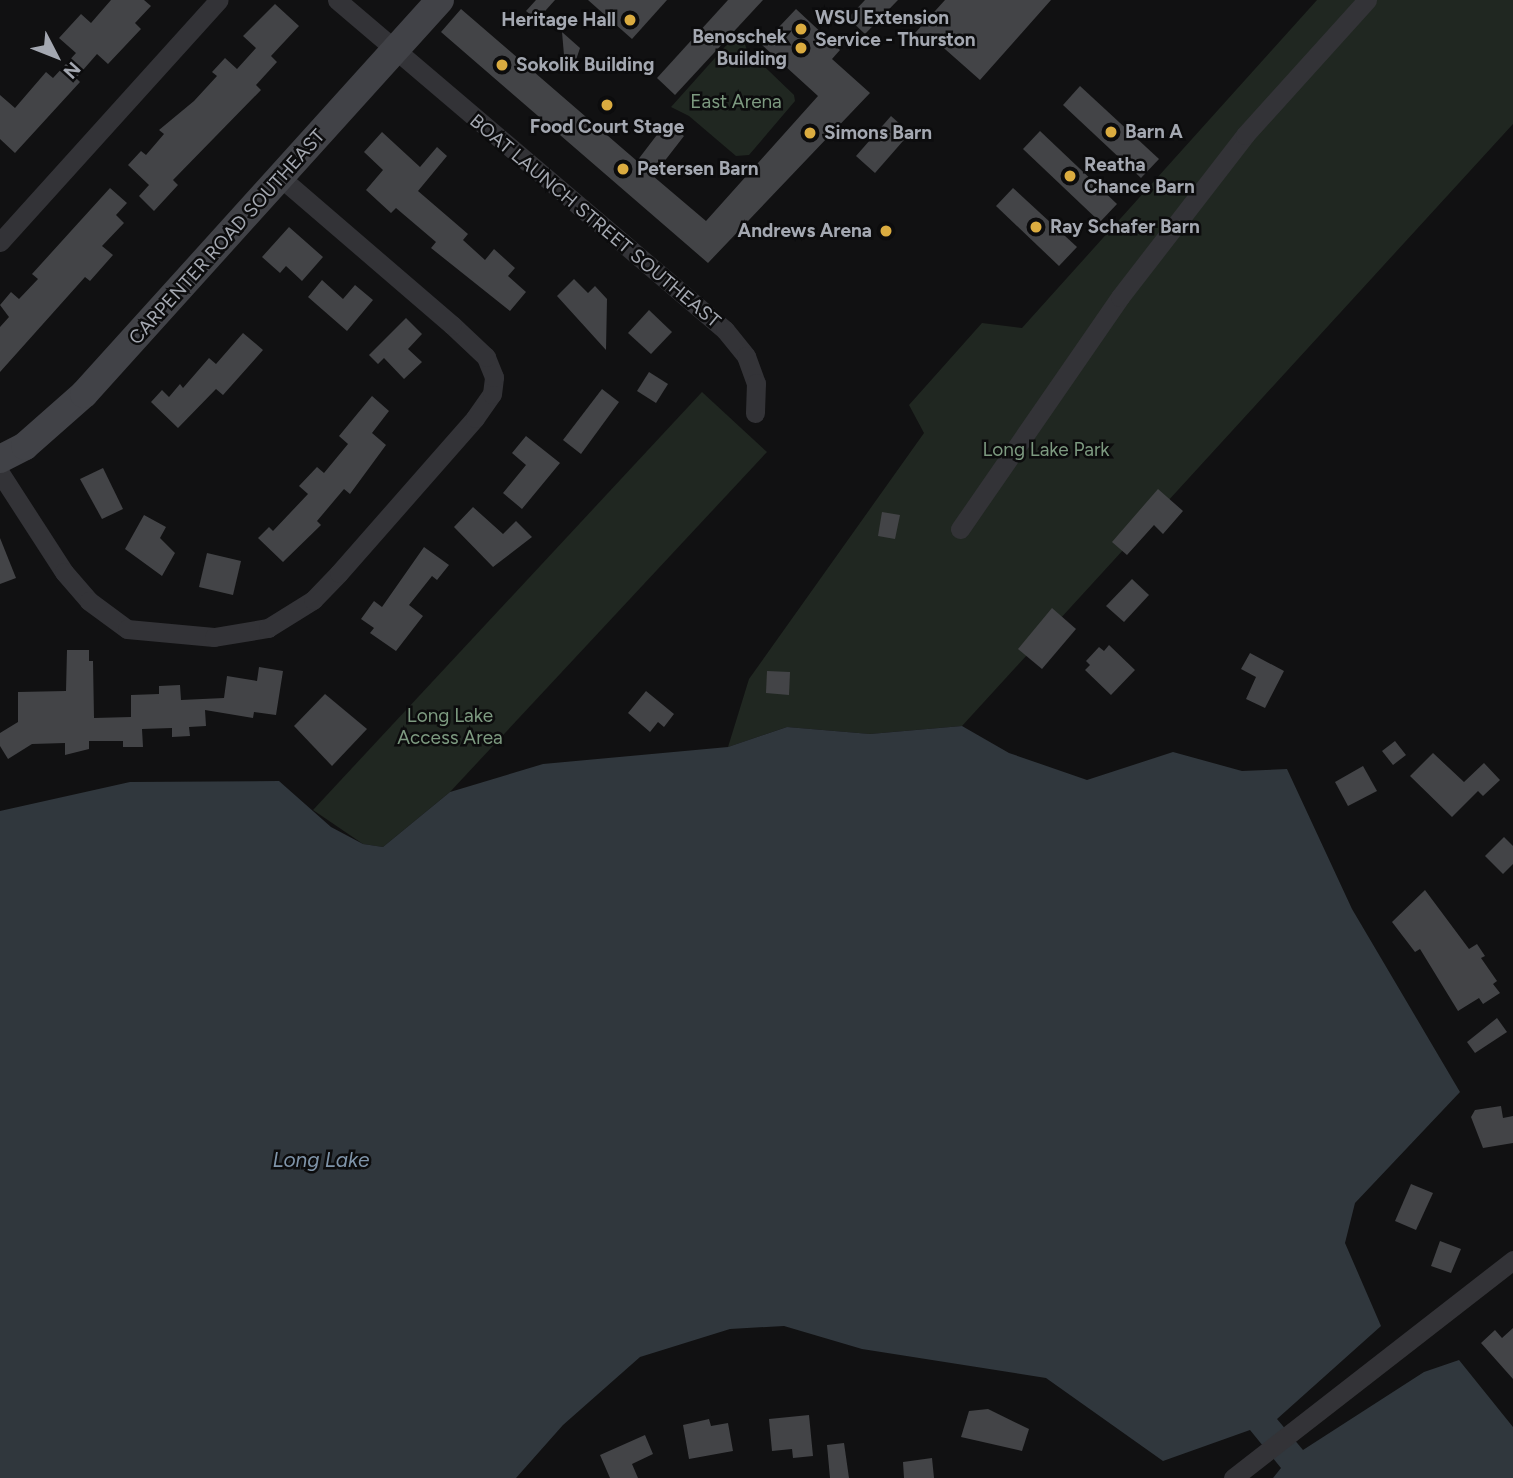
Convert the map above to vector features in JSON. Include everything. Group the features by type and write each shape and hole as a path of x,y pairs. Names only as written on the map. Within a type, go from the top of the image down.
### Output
{"street":[{"path":"0,242 219,0"},
{"name":"BOAT LAUNCH STREET SOUTHEAST","path":"337,0 724,330 746,356 757,383 755,413"},
{"name":"CARPENTER ROAD SOUTHEAST","path":"0,459 25,446 84,394 440,0"},
{"path":"960,529 1120,297 1245,135 1367,0"},
{"path":"0,473 64,572 89,601 127,629 214,637 268,628 313,600 339,573 475,418 492,394 495,377 486,357 281,178"},
{"path":"1233,1478 1513,1260"}],"green space":[{"name":"Long Lake Park","path":"1317,0 1513,0 1513,124 962,726 870,734 787,727 728,747 749,679 924,433 909,405 982,323 1022,328"},
{"name":"East Arena","path":"740,30 747,50 794,95 795,101 749,155 736,156 689,116 671,107"},
{"name":"Long Lake Access Area","path":"702,392 767,452 450,792 383,847 363,844 313,810"}],"water":[{"name":"Long Lake","path":"962,726 1009,753 1087,780 1173,752 1242,771 1287,769 1352,909 1460,1092 1355,1203 1345,1243 1381,1326 1277,1419 1303,1450 1424,1372 1459,1360 1513,1427 1513,1478 1273,1478 1281,1468 1250,1430 1163,1461 1046,1378 862,1349 784,1326 730,1329 640,1357 563,1425 516,1478 0,1478 0,811 130,782 279,781 331,827 363,844 383,847 450,792 543,764 728,747 787,727 870,734"}],"building":[{"path":"111,0 144,0 151,6 135,23 141,29 108,64 97,54 76,78 80,82 15,153 0,139 0,95 15,108 46,72 53,78 76,53 59,38 81,14 91,23"},
{"path":"536,0 555,0 537,20 526,11"},
{"name":"Heritage Hall","path":"588,0 667,0 632,39"},
{"path":"728,0 763,0 675,95 657,78"},
{"path":"865,0 898,0 865,34 848,18"},
{"path":"945,0 1051,0 980,80 937,42 932,48 915,33"},
{"path":"275,4 299,26 271,56 277,62 256,85 261,90 173,180 178,185 154,211 139,196 149,185 128,165 141,151 146,155 164,134 159,130 194,101 217,76 212,72 225,58 237,69 256,48 243,36"},
{"path":"461,9 637,161 666,123 684,136 653,176 706,221 818,96 762,45 796,9 840,50 832,59 870,93 708,263 441,32"},
{"path":"562,32 580,48 576,60 564,55"},
{"name":"Barn A","path":"1080,86 1159,159 1141,178 1063,105"},
{"path":"891,116 910,133 875,173 856,156"},
{"name":"Reatha Chance Barn","path":"1040,131 1117,204 1100,222 1023,149"},
{"path":"382,132 420,167 437,147 447,156 418,191 468,234 463,240 485,260 494,249 515,268 508,276 526,292 510,311 431,248 436,242 396,208 391,213 366,190 383,170 364,152"},
{"path":"110,188 127,203 116,215 124,223 102,246 113,255 90,281 85,277 0,372 0,327 9,317 0,305 11,292 19,299 38,279 32,274"},
{"name":"Ray Schafer Barn","path":"1013,188 1077,247 1059,266 996,206"},
{"path":"289,227 323,257 302,281 286,266 280,273 262,257"},
{"path":"574,279 588,293 595,286 607,299 606,350 557,296"},
{"path":"322,280 343,299 355,285 373,300 347,331 308,297"},
{"path":"649,310 672,332 651,354 628,333"},
{"path":"406,318 422,334 408,349 422,362 404,379 384,358 378,364 369,355"},
{"path":"243,333 263,350 223,395 216,389 178,428 151,402 162,390 169,397 180,384 183,388 209,358 216,364"},
{"path":"649,372 668,384 656,403 637,391"},
{"path":"602,389 619,402 581,454 563,440"},
{"path":"372,396 389,411 372,433 386,445 350,494 344,489 317,521 321,525 283,562 258,538 269,527 273,531 308,494 299,486 317,467 324,473 348,444 339,436"},
{"path":"526,436 560,463 522,509 503,493 526,465 512,453"},
{"path":"103,468 123,509 102,519 80,479"},
{"path":"1158,489 1183,511 1163,534 1154,525 1127,555 1112,542"},
{"path":"473,507 503,534 516,521 532,537 493,567 454,527"},
{"path":"882,512 900,515 895,539 878,536"},
{"path":"144,515 166,527 160,538 175,553 162,576 125,549"},
{"path":"0,538 16,578 0,584"},
{"path":"424,547 449,565 437,580 432,576 409,605 423,616 396,651 370,633 374,628 361,619 374,601 382,607"},
{"path":"207,553 241,561 233,595 199,587"},
{"path":"1132,579 1149,595 1124,622 1106,606"},
{"path":"1052,608 1076,629 1042,669 1018,649"},
{"path":"1109,645 1135,670 1111,695 1085,670 1090,665 1086,661 1099,647 1104,651"},
{"path":"67,650 89,650 89,661 93,661 94,718 131,717 131,695 159,694 159,686 180,685 181,700 224,698 227,676 257,681 259,667 283,671 276,715 254,712 253,718 205,710 206,726 189,727 190,736 172,737 172,728 142,729 143,747 123,747 123,741 89,741 89,749 65,755 65,743 32,744 8,759 0,746 0,733 18,722 18,692 66,691"},
{"path":"1250,653 1284,671 1265,708 1246,699 1256,677 1241,669"},
{"path":"767,671 790,672 789,695 766,693"},
{"path":"646,691 674,714 664,727 658,722 650,732 628,713"},
{"path":"325,694 367,729 332,766 294,726"},
{"path":"1395,741 1406,755 1393,765 1382,751"},
{"path":"1433,753 1464,782 1484,763 1500,780 1483,796 1478,791 1452,817 1410,776"},
{"path":"1363,766 1377,791 1348,806 1335,782"},
{"path":"1504,837 1513,846 1513,864 1503,874 1485,856"},
{"path":"1425,890 1469,949 1477,944 1485,956 1481,958 1497,981 1493,984 1500,993 1483,1004 1479,998 1458,1011 1420,949 1415,952 1392,922"},
{"path":"1497,1018 1507,1032 1475,1053 1467,1042"},
{"path":"1501,1106 1503,1118 1513,1116 1513,1143 1483,1148 1471,1117 1475,1110"},
{"path":"1411,1184 1433,1193 1416,1230 1395,1221"},
{"path":"1440,1241 1461,1249 1451,1273 1431,1266"},
{"path":"1513,1328 1513,1379 1481,1343 1495,1330 1502,1338"},
{"path":"988,1409 1029,1429 1022,1451 961,1437 969,1411"},
{"path":"809,1415 813,1456 793,1458 792,1449 772,1451 769,1419"},
{"path":"709,1419 711,1426 728,1423 733,1451 689,1459 683,1425"},
{"path":"645,1435 653,1454 632,1464 638,1478 610,1478 600,1455"},
{"path":"844,1443 849,1478 830,1478 827,1445"},
{"path":"932,1458 934,1478 904,1478 903,1462"}],"place":[{"name":"Heritage Hall","path":"630,20"},
{"name":"WSU Extension Service - Thurston","path":"801,29"},
{"name":"Benoschek Building","path":"801,48"},
{"name":"Sokolik Building","path":"502,65"},
{"name":"Food Court Stage","path":"607,105"},
{"name":"Barn A","path":"1111,132"},
{"name":"Simons Barn","path":"810,133"},
{"name":"Petersen Barn","path":"623,169"},
{"name":"Reatha Chance Barn","path":"1070,176"},
{"name":"Ray Schafer Barn","path":"1036,227"},
{"name":"Andrews Arena","path":"886,231"}]}
